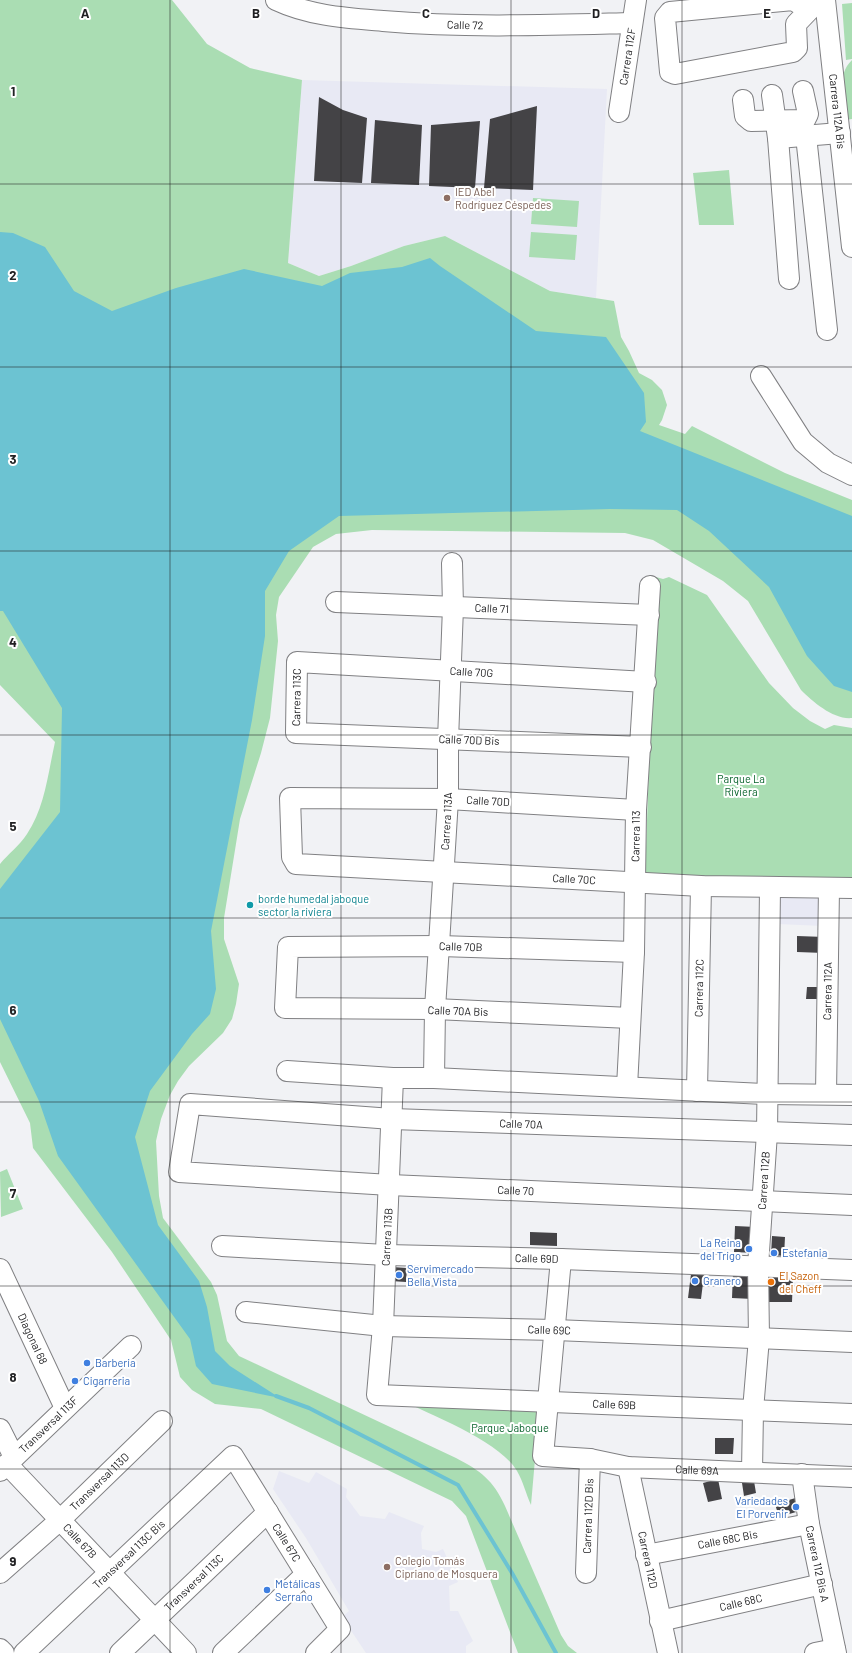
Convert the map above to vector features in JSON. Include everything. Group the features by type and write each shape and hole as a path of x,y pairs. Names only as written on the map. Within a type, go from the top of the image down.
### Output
{"street":[{"name":"Calle 72","path":"276,0 291,7 318,13 347,18 409,23 472,26 632,23"},
{"name":"Carrera 112F","path":"619,112 636,0"},
{"path":"792,0 818,3 796,24 797,48 793,52 675,74 670,72 665,18 670,12 792,0"},
{"name":"Carrera 112A Bis","path":"818,3 840,133 852,247"},
{"path":"777,129 805,120 808,114 803,91"},
{"path":"772,95 777,129 789,279"},
{"path":"743,100 745,116 751,121 806,136 840,133"},
{"path":"806,136 827,330"},
{"path":"761,376 803,442 828,463 852,475"},
{"name":"Carrera 113A","path":"434,1078 435,1009 448,799 448,740 453,607 452,563"},
{"name":"Carrera 113","path":"627,1087 634,952 636,810 646,682 650,586"},
{"name":"Calle 71","path":"336,602 649,615"},
{"name":"Calle 70G","path":"298,662 646,682"},
{"name":"Carrera 113C","path":"296,733 298,662"},
{"name":"Calle 70D Bis","path":"296,733 641,747"},
{"name":"Calle 70D","path":"296,864 292,857 290,798 448,799 636,810"},
{"name":"Calle 70C","path":"296,864 444,874 701,886 852,888"},
{"name":"Carrera 112C","path":"697,1091 701,886"},
{"name":"Carrera 112B","path":"752,1472 753,1410 758,1338 758,1266 767,1133 766,1094 770,888"},
{"name":"Carrera 112A","path":"826,1094 829,888"},
{"name":"Calle 70B","path":"285,1008 288,947 440,946 634,952"},
{"name":"Calle 70A Bis","path":"285,1008 435,1009 630,1018"},
{"path":"287,1071 393,1078 434,1078 766,1094 852,1095"},
{"name":"Carrera 113B","path":"377,1395 383,1326 390,1185 393,1078"},
{"name":"Calle 70A","path":"179,1172 190,1104 392,1119 852,1135"},
{"name":"Calle 70","path":"179,1172 390,1185 852,1205"},
{"name":"Calle 69D","path":"222,1246 386,1255 562,1259 852,1270"},
{"path":"547,1401 562,1259"},
{"name":"Diagonal 68","path":"0,1269 65,1408"},
{"name":"Calle 69C","path":"246,1312 383,1326 555,1330 852,1342"},
{"name":"Transversal 113F","path":"7,1464 131,1346"},
{"name":"Calle 69B","path":"377,1395 852,1414"},
{"name":"Calle 69A","path":"547,1401 543,1456 590,1459 628,1467 802,1474 852,1478"},
{"name":"Transversal 113D","path":"0,1573 60,1520 162,1421"},
{"name":"Calle 67B","path":"0,1429 7,1464 186,1653"},
{"name":"Calle 67C","path":"233,1456 340,1629 316,1653"},
{"name":"Transversal 113C Bis","path":"24,1653 233,1456"},
{"name":"Carrera 112D Bis","path":"586,1573 590,1459"},
{"name":"Carrera 112D","path":"628,1467 668,1653"},
{"name":"Carrera 112 Bis A","path":"802,1474 810,1524 835,1651"},
{"name":"Transversal 113C","path":"120,1653 268,1512"},
{"name":"Calle 68C Bis","path":"646,1554 810,1524"},
{"path":"223,1653 306,1574"},
{"name":"Calle 68C","path":"660,1621 822,1584"},
{"path":"0,1649 4,1653"},
{"path":"815,1653 835,1651"}],"shaded area":[{"name":"IED Abel Rodríguez Céspedes","path":"302,80 607,89 596,298 550,291 445,236 404,246 351,266 319,276 288,263"},
{"path":"778,892 825,894 823,926 777,924"},
{"name":"Colegio Tomás Cipriano de Mosquera","path":"279,1471 309,1483 316,1472 347,1489 346,1497 360,1516 385,1519 389,1512 424,1526 421,1533 422,1549 436,1552 443,1549 458,1582 449,1586 450,1611 458,1611 473,1641 466,1646 466,1653 366,1653 342,1617 349,1611 306,1538 273,1489"}],"green space":[{"path":"0,0 172,0 207,44 250,68 302,80 288,263 319,276 351,266 404,246 445,236 550,291 614,301 621,337 639,373 652,380 662,390 667,405 659,425 685,434 692,426 785,473 852,500 852,718 845,718 831,713 818,705 801,690 748,601 723,581 653,540 625,533 372,530 336,534 313,547 279,597 276,615 278,641 270,718 261,753 240,819 224,918 224,939 239,984 236,1004 232,1019 223,1033 189,1066 178,1081 170,1095 161,1119 156,1141 159,1196 163,1218 211,1282 217,1295 227,1341 239,1356 456,1458 473,1467 491,1483 505,1506 561,1635 568,1646 577,1653 518,1653 466,1516 452,1501 261,1409 215,1404 192,1390 180,1377 171,1340 112,1252 33,1148 30,1123 0,1062 0,864 24,838 38,813 45,790 55,742 0,685"},
{"path":"852,3 852,59 846,60 842,4"},
{"path":"852,60 852,119 845,120 842,80 847,66"},
{"path":"729,170 734,225 699,225 693,173"},
{"path":"533,198 579,201 577,227 531,224"},
{"path":"531,232 577,235 575,260 529,257"},
{"name":"Parque La Riviera","path":"656,577 663,579 669,577 707,595 769,683 793,708 810,721 825,729 834,725 852,728 852,881 645,875"},
{"path":"7,1169 23,1209 1,1217 0,1172"},
{"name":"Parque Jaboque","path":"392,1396 540,1402 531,1505 517,1471 508,1460 494,1448 460,1428"}],"water":[{"path":"0,232 13,233 45,247 74,291 112,311 176,288 244,269 322,286 350,273 402,267 430,258 536,331 606,337 644,393 646,422 640,431 852,516 852,692 834,686 807,656 769,587 709,531 677,510 610,509 339,516 289,551 265,591 265,636 252,720 211,931 216,989 210,1014 192,1034 150,1091 135,1137 158,1225 199,1281 207,1307 215,1351 230,1366 280,1398 212,1384 196,1366 190,1339 58,1156 39,1101 0,1019 0,889 60,812 62,708 3,611 0,611"}],"building":[{"path":"319,97 343,110 367,118 362,183 314,181"},
{"path":"537,106 533,190 484,188 490,119"},
{"path":"375,120 422,125 419,185 371,183"},
{"path":"480,121 475,188 429,186 431,125"},
{"path":"797,936 825,937 824,953 797,952"},
{"path":"807,987 822,987 821,999 806,999"},
{"path":"735,1226 756,1227 755,1253 734,1252"},
{"path":"530,1232 557,1233 557,1246 530,1245"},
{"path":"772,1236 785,1237 784,1256 771,1255"},
{"name":"Servimercado Bella Vista","path":"392,1267 407,1268 406,1282 391,1281"},
{"path":"733,1273 754,1273 753,1299 732,1298"},
{"path":"691,1274 704,1275 701,1299 688,1298"},
{"path":"764,1277 793,1277 792,1302 764,1302"},
{"path":"715,1438 734,1438 733,1454 715,1454"},
{"path":"718,1479 722,1499 708,1502 703,1483"},
{"path":"754,1481 756,1493 744,1496 742,1483"},
{"path":"799,1497 803,1510 779,1517 775,1504"}],"waterway":[{"path":"276,1396 309,1408 458,1485 512,1573 556,1653"}],"place":[{"name":"IED Abel Rodríguez Céspedes","path":"447,198"},
{"name":"borde humedal jaboque sector la riviera","path":"250,905"},
{"name":"La Reina del Trigo","path":"749,1249"},
{"name":"Estefania","path":"774,1253"},
{"name":"Servimercado Bella Vista","path":"399,1275"},
{"name":"Granero","path":"695,1281"},
{"name":"El Sazon del Cheff","path":"771,1282"},
{"name":"Barberia","path":"87,1363"},
{"name":"Cigarreria","path":"75,1381"},
{"name":"Variedades El Porvenir","path":"796,1507"},
{"name":"Colegio Tomás Cipriano de Mosquera","path":"387,1567"},
{"name":"Metálicas Serrano","path":"267,1590"}]}
